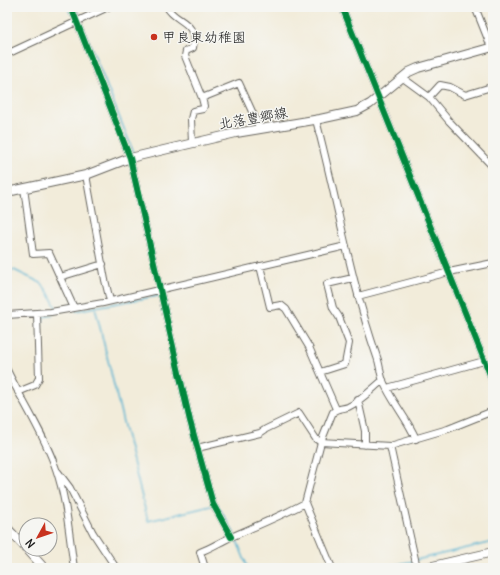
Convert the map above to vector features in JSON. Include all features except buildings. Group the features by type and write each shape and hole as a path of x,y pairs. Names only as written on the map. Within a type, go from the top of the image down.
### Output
{"main road":[{"name":"北落豊郷線","path":"7,192 86,175 130,158 192,143 357,111 379,98 409,72 418,68 492,47"},
{"path":"7,528 18,539"},
{"path":"424,568 493,552"},
{"path":"35,557 44,568"}],"street":[{"path":"70,7 130,158 197,448 213,504 231,537"},
{"path":"7,54 108,7"},
{"path":"167,7 169,11 184,22 192,31 194,44 193,48 186,51 185,56 204,106 203,109 193,111 191,119 192,143"},
{"path":"342,7 493,382"},
{"path":"475,7 492,47"},
{"path":"403,78 429,97 449,121 493,168"},
{"path":"202,98 239,83 260,129"},
{"path":"429,97 440,85 450,87 465,95 488,88 493,88"},
{"path":"316,120 366,327 383,380 392,399 406,419 416,438"},
{"path":"86,175 110,301"},
{"path":"24,188 34,254 49,253 74,308"},
{"path":"7,315 37,314 110,301 346,246"},
{"path":"358,296 449,272 493,263"},
{"path":"60,277 103,264"},
{"path":"260,266 270,307 281,305 286,309 309,347 336,409"},
{"path":"320,372 345,364 349,343 339,317 333,308 327,284 353,278"},
{"path":"18,392 34,385 40,378 37,314"},
{"path":"387,388 484,361"},
{"path":"7,370 48,450 56,470 68,522 74,568"},
{"path":"332,568 305,503 331,416 336,409 347,407 383,380"},
{"path":"358,400 365,431 365,445"},
{"path":"197,448 260,433 299,413 316,439 322,442 390,446 448,429 493,411"},
{"path":"390,446 417,568"},
{"path":"56,470 70,488 93,533 116,568"},
{"path":"205,568 200,552 211,549 231,537 305,503"}],"waterway":[{"path":"68,7 70,13"},
{"path":"75,7 80,18"},
{"path":"81,22 133,151 132,154"},
{"path":"7,271 14,270 41,283 48,292 57,309"},
{"path":"95,307 158,296 157,292"},
{"path":"76,311 95,307 148,521 211,506"},
{"path":"43,321 43,317 53,315"},
{"path":"215,505 217,504 234,533"},
{"path":"235,536 248,568"},
{"path":"416,560 493,542"},
{"path":"381,568 413,561"}],"cycle path":[{"path":"71,7 130,158 190,421 213,504 231,537"},
{"path":"342,7 493,382"}],"place":[{"name":"甲良東幼稚園","path":"154,37"}]}
